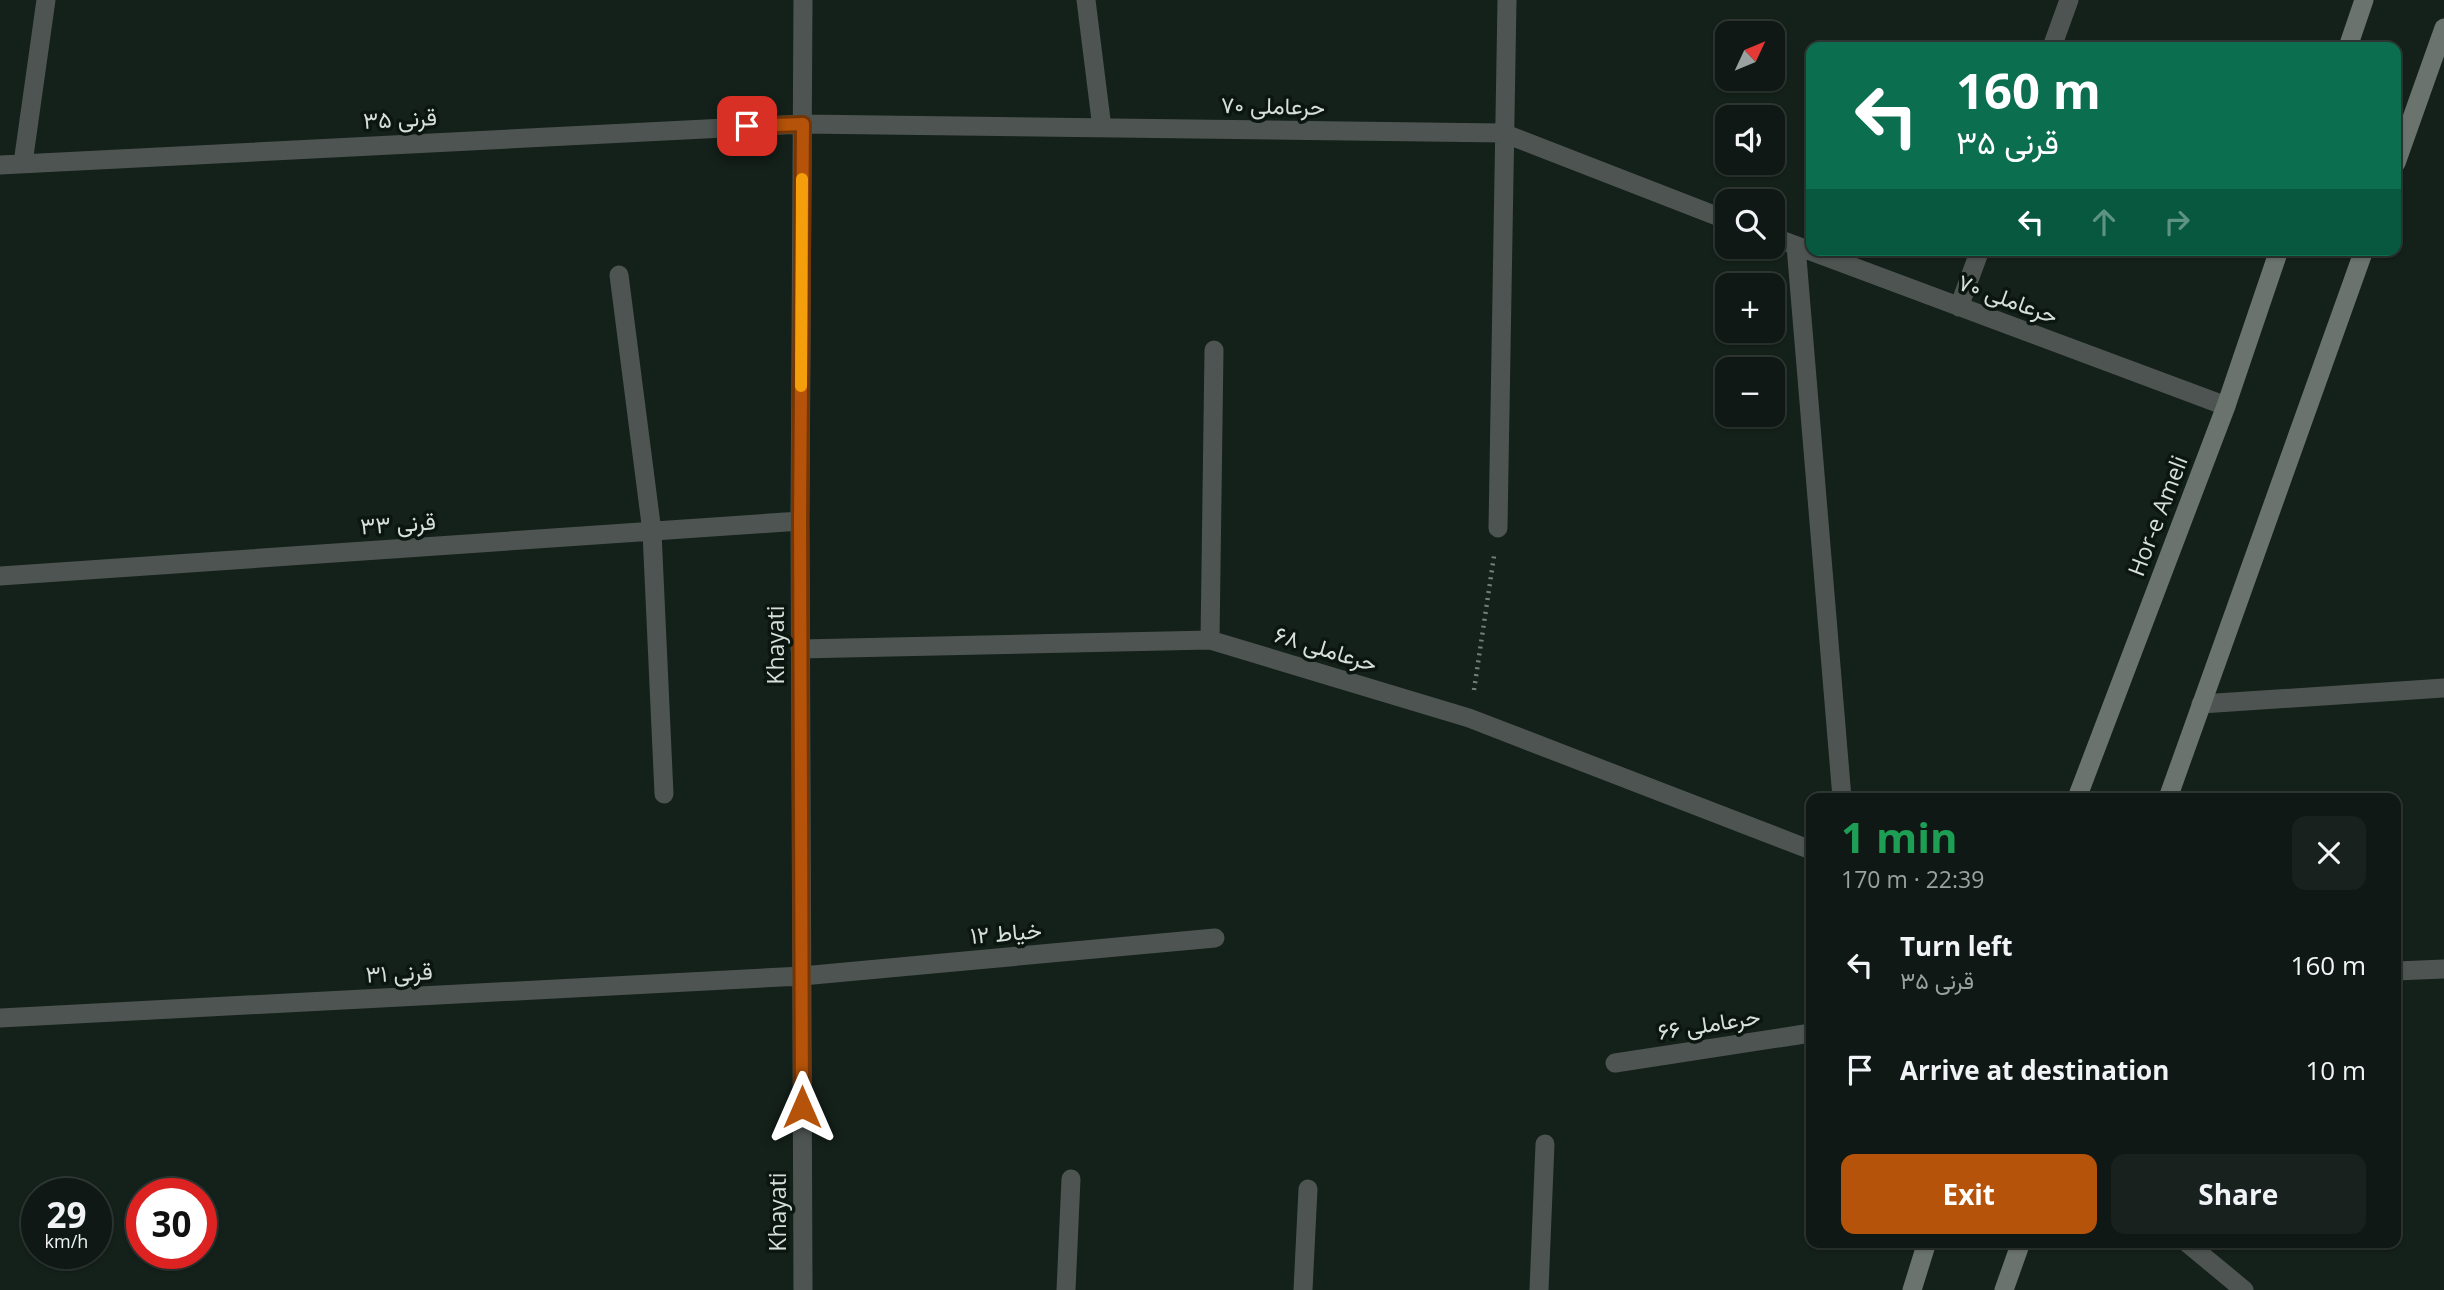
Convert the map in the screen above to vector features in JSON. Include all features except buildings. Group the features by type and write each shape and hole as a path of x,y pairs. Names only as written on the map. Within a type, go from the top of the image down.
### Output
{"main road":[{"path":"2350,42 2364,0"},
{"path":"2401,149 2444,28"},
{"name":"Hor-e Ameli","path":"2079,793 2226,406 2277,256"},
{"path":"2170,793 2362,256"},
{"path":"1912,1290 1925,1248"},
{"path":"2004,1290 2019,1248"}],"street":[{"path":"23,163 46,0"},
{"name":"Khayati","path":"803,0 800,521 803,1290"},
{"path":"1086,0 1102,128"},
{"path":"1498,528 1507,0"},
{"path":"2054,42 2069,0"},
{"name":"قرنی ۳۵","path":"0,165 803,124"},
{"name":"حرعاملی ۷۰","path":"803,124 1503,133 1715,215"},
{"name":"حرعاملی ۷۰","path":"1785,242 1806,250"},
{"path":"1796,246 1842,793"},
{"name":"حرعاملی ۷۰","path":"1823,256 2226,406"},
{"path":"1959,307 1978,256"},
{"path":"619,275 652,532 664,794"},
{"path":"1210,640 1214,350"},
{"name":"قرنی ۳۳","path":"0,576 800,521"},
{"name":"حرعاملی ۶۸","path":"800,649 1210,640 1469,718 1806,848"},
{"path":"2201,705 2444,688"},
{"name":"خیاط ۱۲","path":"802,976 1215,938"},
{"path":"2401,971 2444,969"},
{"name":"قرنی ۳۱","path":"0,1018 802,976"},
{"name":"حرعاملی ۶۶","path":"1615,1063 1806,1034"},
{"path":"1539,1290 1545,1144"},
{"path":"1066,1290 1071,1179"},
{"path":"1303,1290 1308,1189"},
{"path":"2193,1248 2244,1290"}],"path":[{"path":"1469,718 1498,528"}],"slow traffic":[{"path":"801,386 802,179"}],"route":[{"path":"747,126 803,124 800,521 802,1107"}]}
